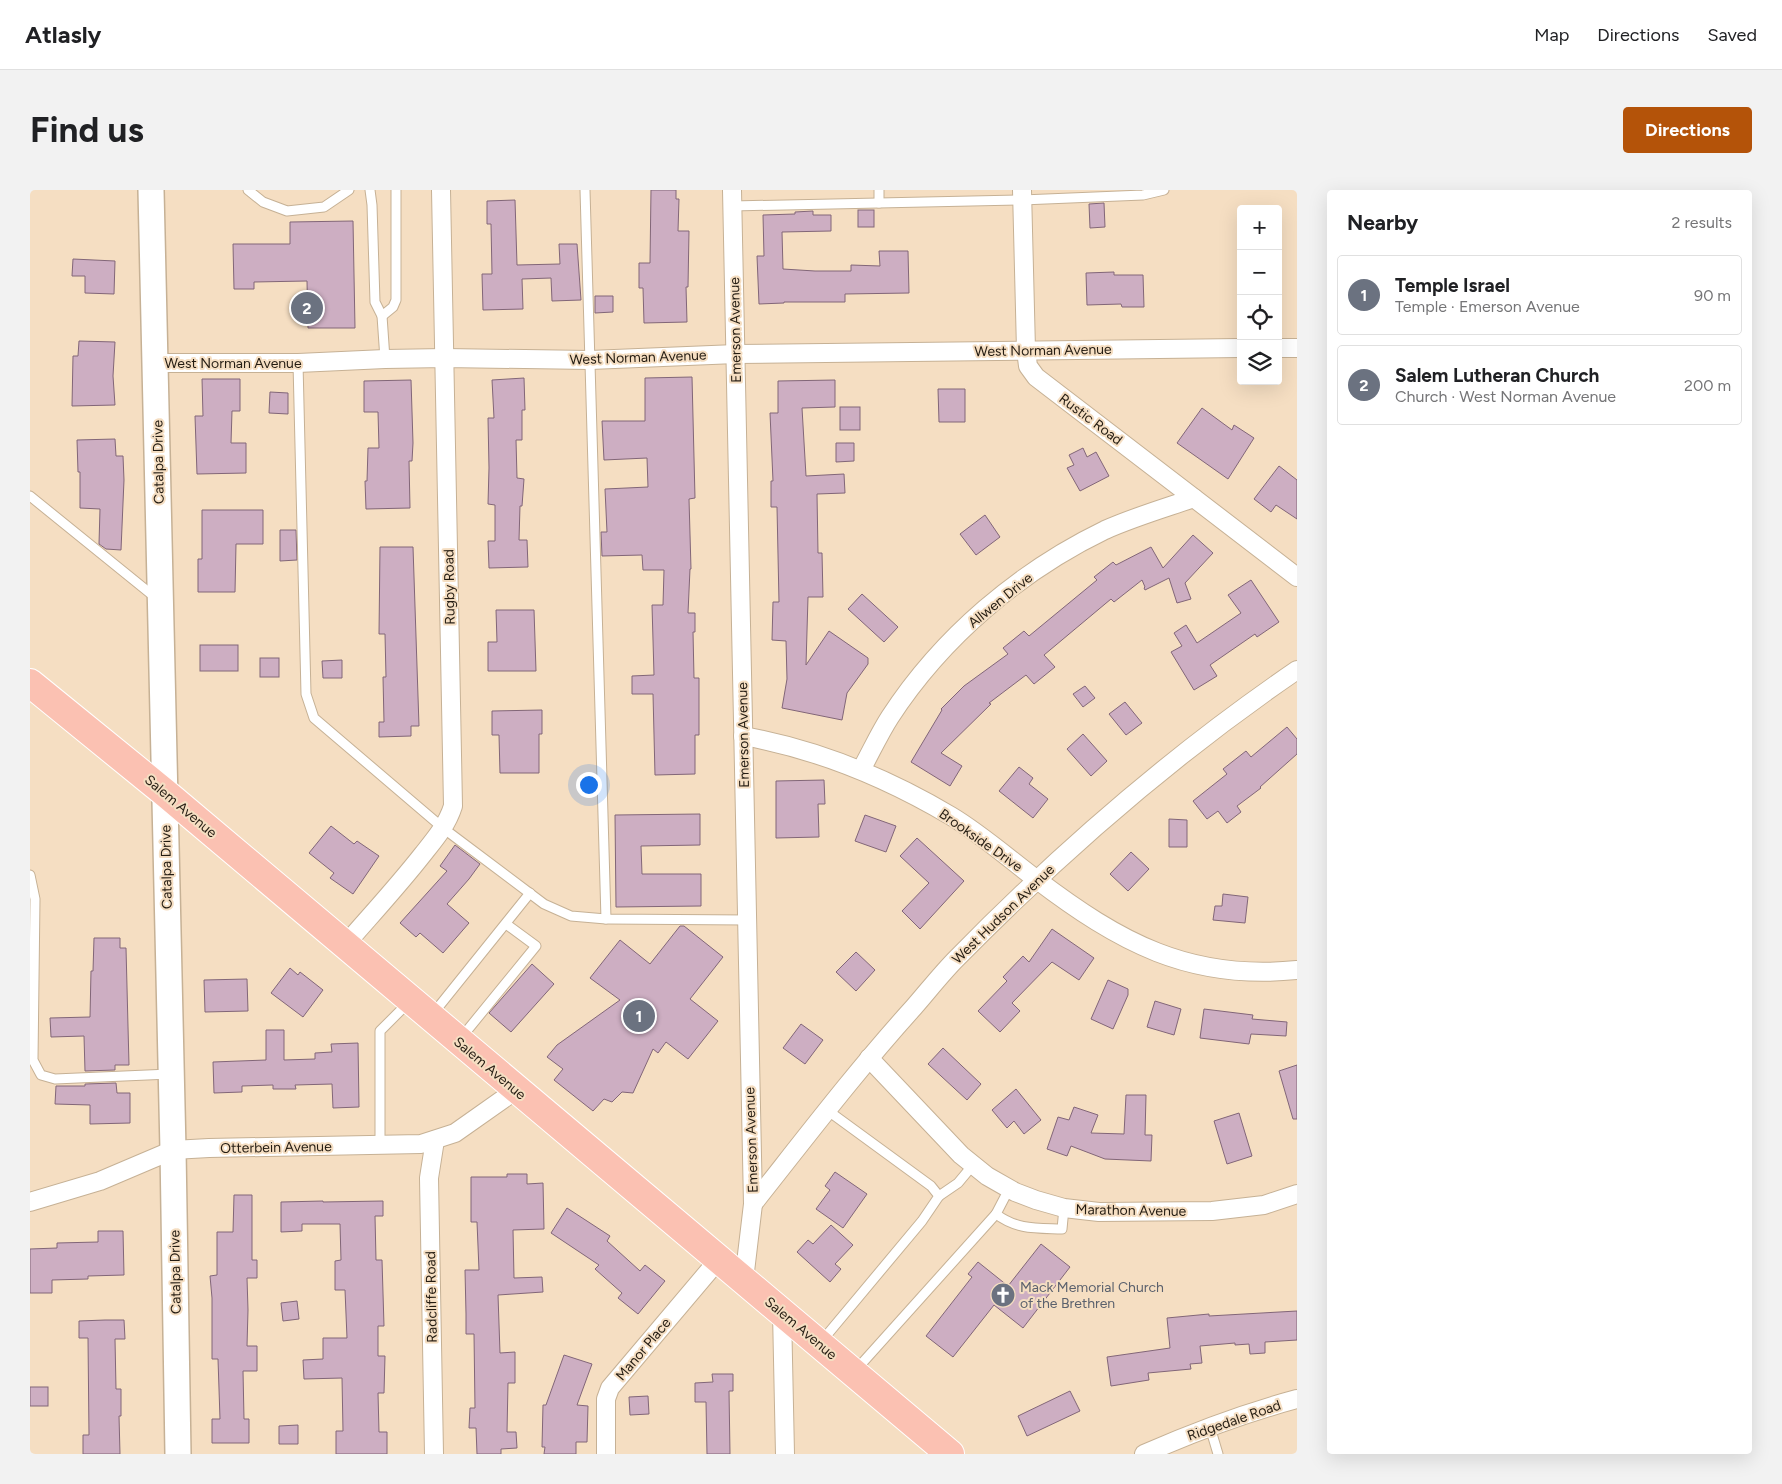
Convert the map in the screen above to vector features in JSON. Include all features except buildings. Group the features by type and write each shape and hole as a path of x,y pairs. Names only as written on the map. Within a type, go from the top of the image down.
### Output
{"main road":[{"name":"Salem Avenue","path":"30,683 164,792 950,1454"}],"street":[{"name":"Catalpa Drive","path":"151,190 178,1454"},
{"name":"Rugby Road","path":"345,945 405,877 443,828 453,806 441,190"},
{"name":"Rustic Road","path":"1022,195 1028,366 1036,377 1297,577"},
{"name":"Emerson Avenue","path":"732,198 753,1204 744,1280"},
{"name":"West Norman Avenue","path":"156,362 298,363 445,358 590,360 736,354 1237,348"},
{"path":"1282,348 1297,348"},
{"name":"Allwen Drive","path":"861,770 890,717 917,681 946,647 979,615 1022,580 1056,557 1128,521 1194,498"},
{"name":"West Hudson Avenue","path":"753,1204 869,1058 956,959 1115,809 1200,740 1297,670"},
{"name":"Brookside Drive","path":"743,736 796,748 861,770 902,789 951,816 978,834 1093,920 1128,940 1168,958 1200,966 1258,973 1297,970"},
{"name":"Marathon Avenue","path":"869,1058 961,1155 987,1176 1009,1189 1036,1200 1064,1208 1099,1212 1231,1209 1264,1205 1297,1194"},
{"name":"Otterbein Avenue","path":"30,1202 100,1181 173,1150 421,1144 456,1133 516,1090"},
{"name":"Radcliffe Road","path":"434,1140 429,1178 434,1454"},
{"name":"Manor Place","path":"606,1454 606,1399 610,1388 719,1259"},
{"path":"782,1312 785,1454"},
{"name":"Ridgedale Road","path":"1144,1454 1257,1410 1297,1399"}],"lane":[{"path":"248,190 263,202 287,211 324,207 349,190"},
{"path":"370,190 375,302 382,316 385,359"},
{"path":"382,316 393,307 396,300 396,190"},
{"path":"586,190 606,919"},
{"path":"879,190 879,203"},
{"path":"732,198 879,203 1022,195 1143,195 1164,190"},
{"path":"298,363 306,694 314,718 443,828 544,904 571,916 606,919 747,920"},
{"path":"30,496 160,601"},
{"path":"30,875 35,899 33,1060 42,1075 55,1079 171,1074"},
{"path":"380,1145 380,1031 420,1009 506,924 530,893"},
{"path":"459,1040 536,946 506,924"},
{"path":"827,1110 931,1186 940,1196"},
{"path":"819,1344 922,1221 940,1196 958,1183 973,1165"},
{"path":"854,1373 996,1214 1009,1189"},
{"path":"996,1214 1007,1222 1025,1228 1062,1229 1064,1208"},
{"path":"1210,1427 1218,1454"}],"place":[{"name":"Salem Lutheran Church","path":"307,308"},
{"name":"Temple Israel","path":"639,1016"},
{"name":"Mack Memorial Church of the Brethren","path":"1003,1295"}]}
